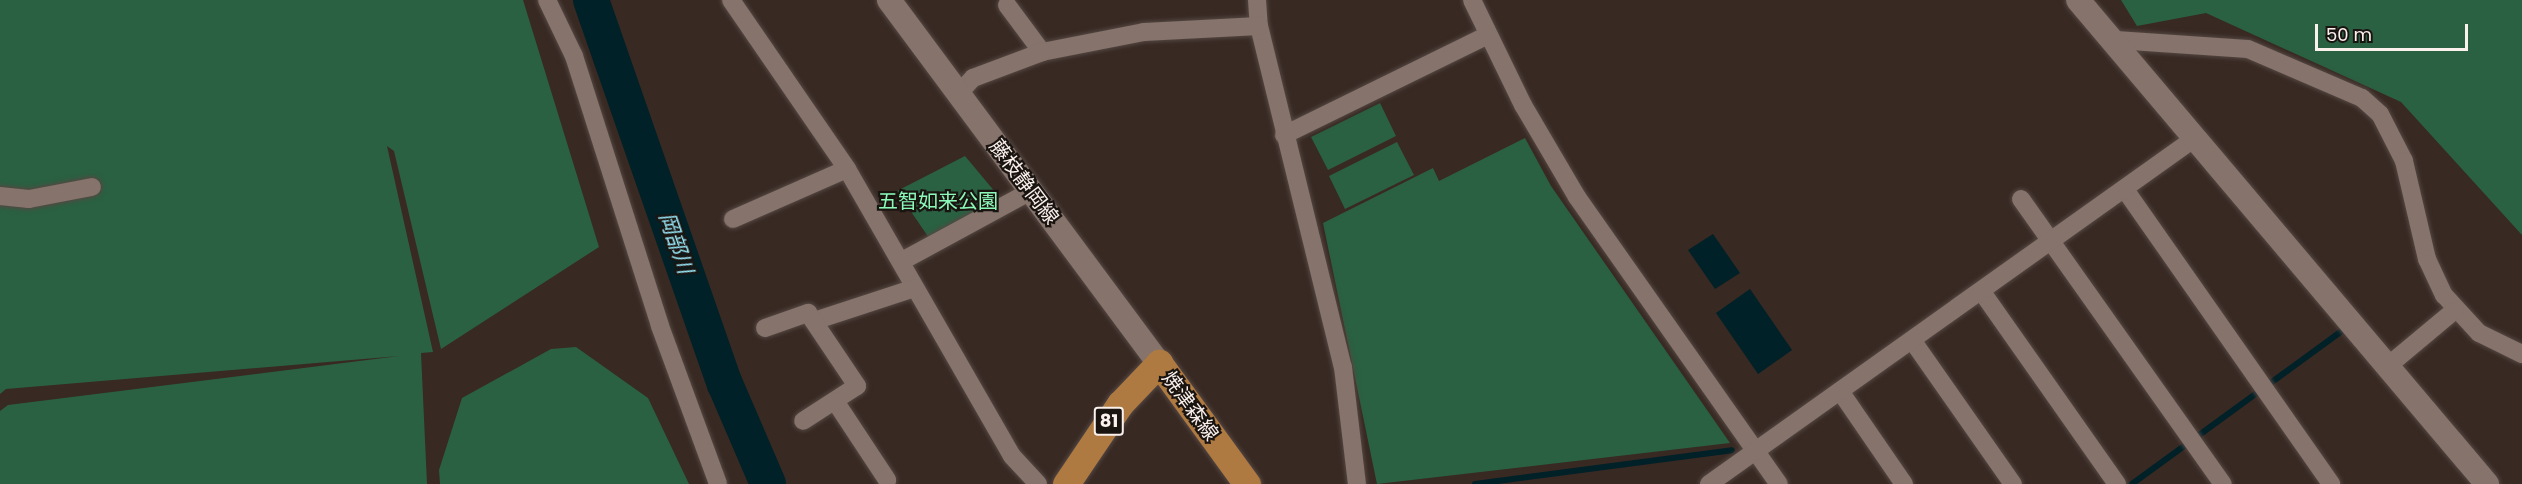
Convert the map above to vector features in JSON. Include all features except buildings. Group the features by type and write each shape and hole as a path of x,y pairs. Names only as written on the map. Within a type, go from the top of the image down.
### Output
{"main road":[{"name":"焼津森線","path":"1066,484 1120,404 1159,363 1247,484"}],"street":[{"path":"547,0 574,56 660,326 718,484"},
{"path":"731,0 847,169 902,261 915,288 1012,456 1038,484"},
{"name":"藤枝静岡線","path":"889,0 1159,363"},
{"path":"1257,0 1258,26 1343,367 1357,484"},
{"path":"1472,0 1488,35 1577,197 1779,484"},
{"path":"2078,0 2116,40 2195,138 2389,365 2487,484"},
{"path":"1007,4 1042,52"},
{"path":"958,93 973,78 1042,52 1144,33 1258,26"},
{"path":"1284,135 1488,35"},
{"path":"2116,40 2248,49 2362,98 2392,134 2404,161 2427,259 2456,310 2479,333 2522,354"},
{"path":"1713,483 1912,340 2126,191 2195,138"},
{"path":"733,219 847,169"},
{"path":"0,196 29,199 92,187"},
{"path":"902,261 1030,191"},
{"path":"2126,191 2331,484"},
{"path":"2021,199 2054,241 2223,484"},
{"path":"814,321 915,288"},
{"path":"1982,292 2117,484"},
{"path":"2389,365 2456,310"},
{"path":"765,328 808,313 857,386 802,420"},
{"path":"1912,340 2013,484"},
{"path":"1840,391 1904,484"},
{"path":"835,401 887,480"}],"green space":[{"path":"0,0 523,0 599,247 441,349 394,151 387,146 433,352 421,353 427,484 0,484 0,411 8,405 399,356 6,389 0,394"},
{"path":"2121,0 2522,0 2522,235 2401,102 2206,13 2137,26"},
{"path":"1380,103 1396,136 1328,170 1311,137"},
{"path":"1525,138 1551,186 1730,443 1377,484 1323,223 1433,168 1439,181"},
{"path":"1397,142 1414,175 1345,209 1329,176"},
{"name":"五智如来公園","path":"965,156 1001,199 929,238 897,191"},
{"path":"576,347 648,398 689,484 440,484 439,470 462,398 551,349"}],"water":[{"path":"1713,234 1740,273 1715,289 1688,250"},
{"path":"1750,289 1792,350 1758,374 1716,313"}],"waterway":[{"name":"岡部川","path":"591,0 725,384 768,484"},
{"path":"2132,484 2347,327"},
{"path":"1475,484 1732,450"}]}
